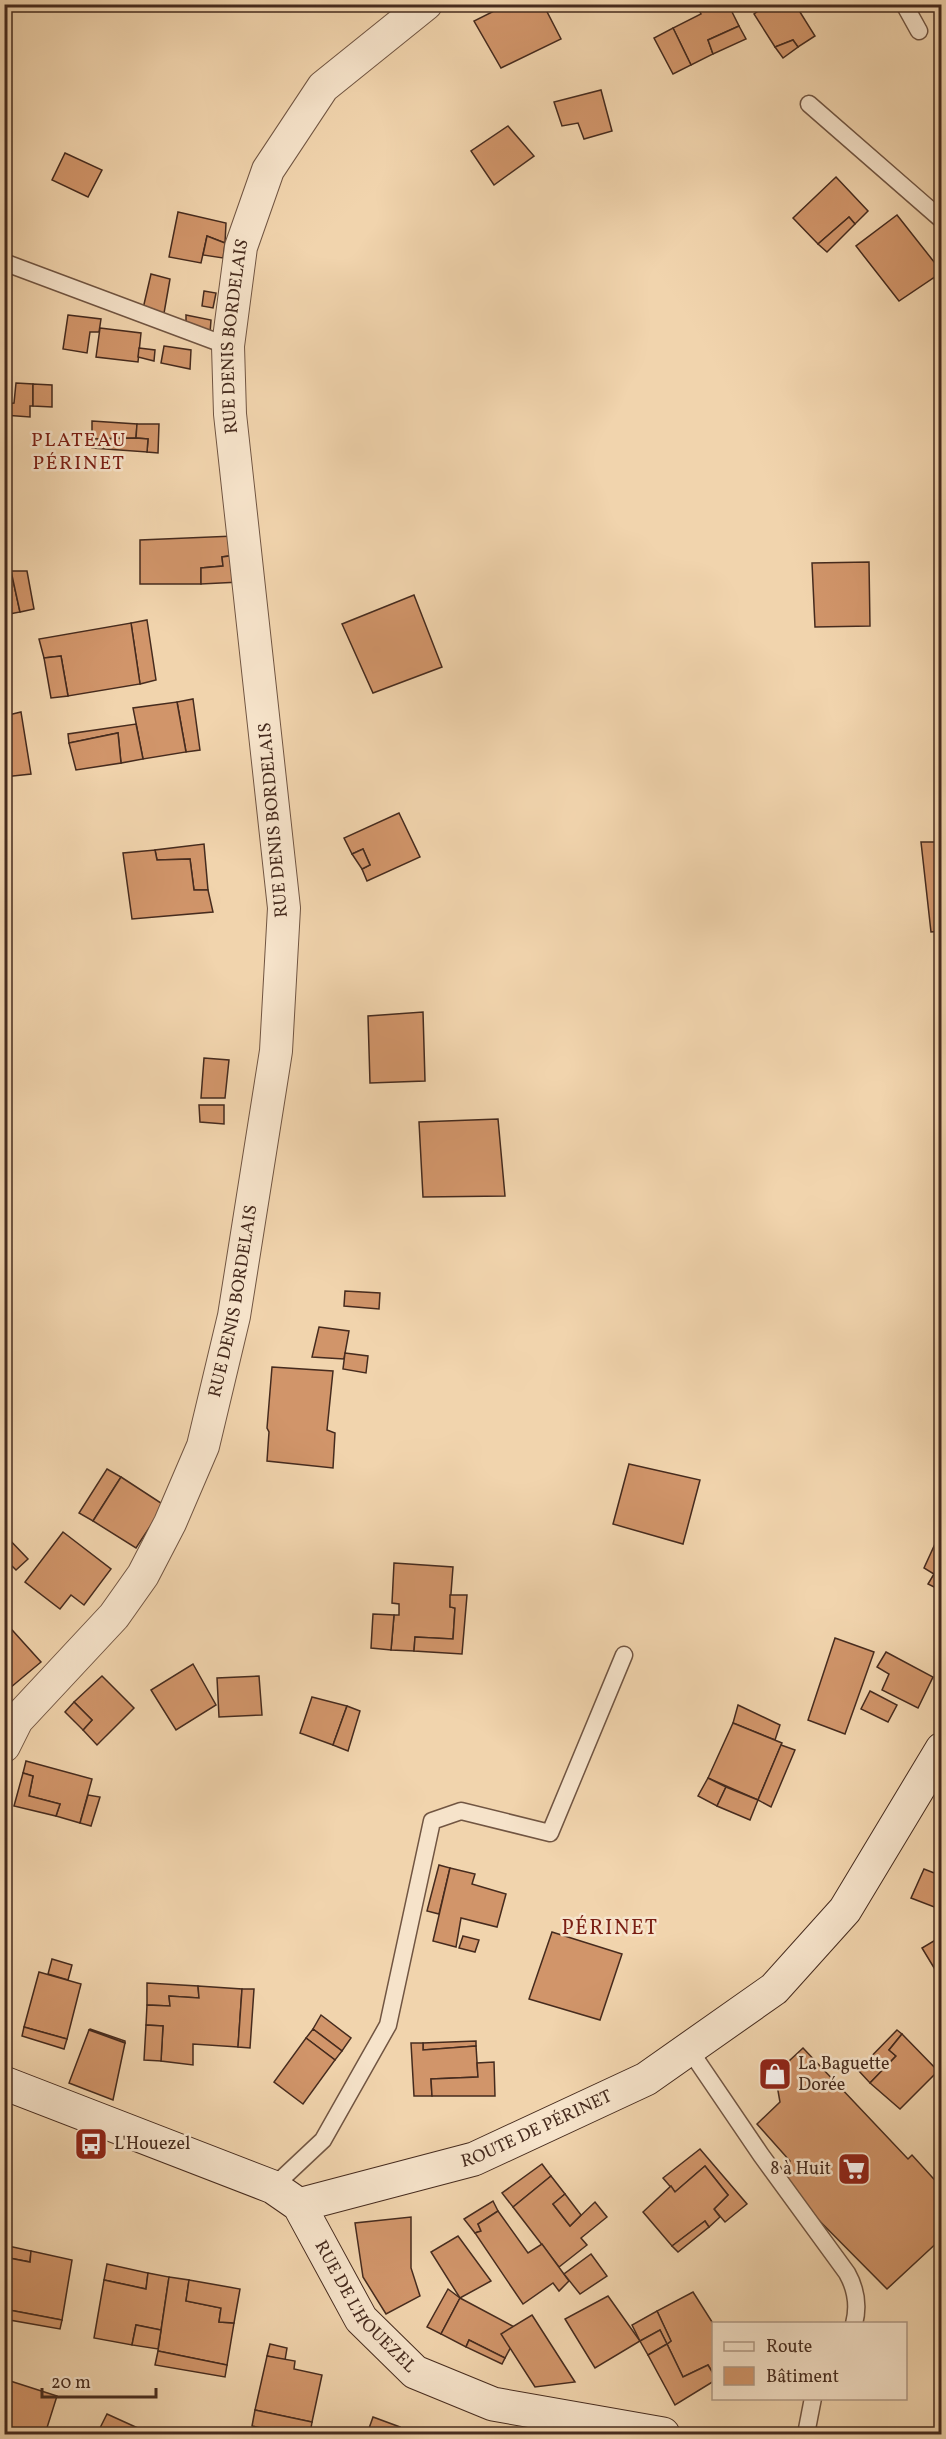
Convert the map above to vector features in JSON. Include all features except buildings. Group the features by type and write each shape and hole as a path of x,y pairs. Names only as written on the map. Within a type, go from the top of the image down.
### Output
{"main road":[{"name":"ROUTE DE PÉRINET","path":"286,2196 474,2159 646,2079 774,1989 845,1910 942,1749"},
{"path":"4,2083 286,2196"},
{"name":"RUE DE L'HOUEZEL","path":"286,2196 361,2319 415,2372 493,2404 574,2427 663,2434"}],"street":[{"name":"RUE DENIS BORDELAIS","path":"4,1746 17,1720 114,1616 143,1575 170,1524 203,1446 234,1316 276,1051 284,908 230,414 228,346 241,247 268,170 323,87 426,4"}],"lane":[{"path":"904,4 920,31"},
{"path":"809,104 942,220"},
{"path":"6,263 228,346"},
{"path":"286,2196 323,2140 388,2025 432,1821 461,1811 550,1833 624,1655"},
{"path":"689,2049 761,2156 847,2273 856,2297 854,2322"},
{"path":"806,2434 813,2400"}],"place":[{"name":"La Baguette Dorée","path":"775,2074"},
{"name":"L'Houezel","path":"91,2144"},
{"name":"8 à Huit","path":"854,2169"}],"district":[{"name":"PLATEAU PÉRINET","path":"79,452"},
{"name":"PÉRINET","path":"610,1928"}]}
